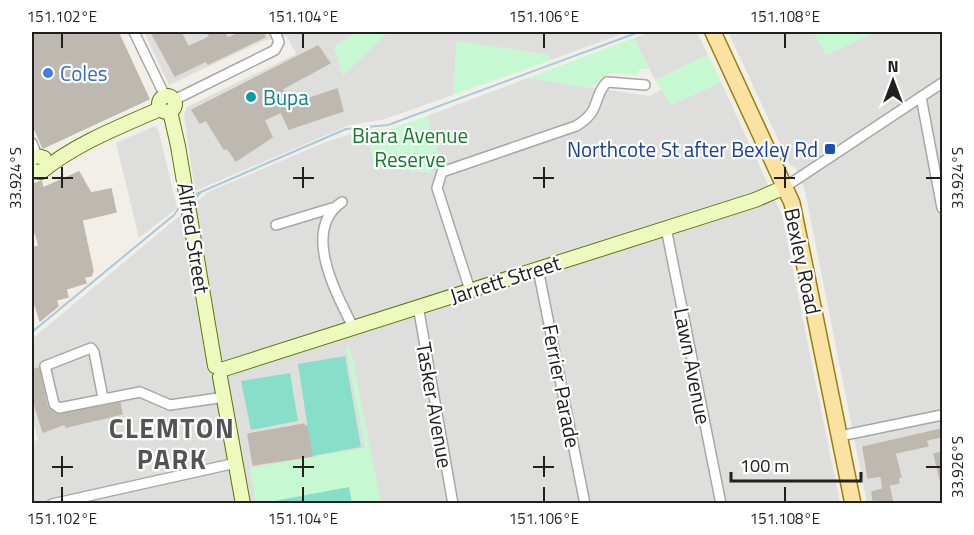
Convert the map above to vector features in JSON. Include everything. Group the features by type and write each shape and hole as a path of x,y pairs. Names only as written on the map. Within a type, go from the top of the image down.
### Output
{"main road":[{"name":"Bexley Road","path":"713,32 785,188 797,222 853,504"}],"street":[{"path":"134,32 167,104"},
{"path":"32,171 41,172 38,156 70,151 275,50 279,42 275,32"},
{"path":"470,290 437,188 442,172 576,126 596,109 602,87 607,82 645,85"},
{"path":"785,188 942,83"},
{"path":"921,97 942,208"},
{"name":"Alfred Street","path":"167,104 225,397 243,504"},
{"name":"Jarrett Street","path":"220,371 785,188"},
{"path":"276,225 332,208 342,202"},
{"path":"332,208 325,219 323,232 325,258 339,301 352,327"},
{"name":"Lawn Avenue","path":"666,228 721,504"},
{"name":"Ferrier Parade","path":"538,269 585,504"},
{"name":"Tasker Avenue","path":"418,306 453,504"},
{"path":"104,398 94,352 91,348 45,366 56,406 104,398 140,392 170,405 225,397"},
{"path":"840,436 942,415"},
{"path":"52,504 236,463"}],"shaded area":[{"path":"144,32 357,32 334,47 343,75 387,32 627,32 551,60 547,55 457,41 453,95 382,120 350,125 195,191 184,115 187,107 296,54 287,36 263,41 169,85"},
{"path":"651,32 697,32 708,55 655,80 634,38"},
{"path":"728,32 814,32 826,55 875,32 942,32 942,503 867,503 805,191 795,167 790,165"},
{"path":"528,78 650,96 662,89 671,105 721,82 782,215 840,503 32,503 32,442 38,440 32,417 32,339 208,192 326,142 364,129 376,166 441,160 427,116"},
{"path":"155,126 159,132 177,208 139,238 116,143"}],"green space":[{"path":"357,32 388,32 343,76 334,47"},
{"path":"814,32 875,32 826,55"},
{"path":"634,38 649,69 640,69 636,75 609,73 590,88 528,78"},
{"path":"457,41 547,55 551,60 453,95"},
{"path":"708,55 721,82 671,105 655,80"},
{"name":"Biara Avenue Reserve","path":"427,116 441,160 430,173 376,166 364,129 390,129"},
{"path":"350,346 381,503 256,503 250,468 365,448 346,347"},
{"path":"345,356 361,447 312,456 298,364"},
{"path":"290,373 298,421 251,430 241,381"},
{"path":"349,487 352,503 263,503"}],"building":[{"path":"32,32 118,32 149,99 43,148 32,123"},
{"path":"151,32 181,32 188,47 210,37 207,32 223,32 228,38 242,32 262,32 265,37 208,64 206,61 175,76"},
{"name":"Bupa","path":"318,46 330,63 282,89 290,105 337,89 343,111 289,129 281,112 264,120 272,137 236,161 228,149 224,149 206,120 200,123 192,110"},
{"path":"79,172 91,193 111,189 116,212 82,220 93,271 91,276 84,277 86,283 66,289 68,297 56,300 58,306 40,321 32,295 32,248 39,246 35,232 32,233 32,185 41,181 43,188"},
{"path":"39,368 47,406 55,414 120,403 122,414 66,427 65,424 43,432 32,396 32,370"},
{"path":"304,424 305,427 307,426 312,456 253,465 248,434"},
{"path":"942,429 942,437 926,440 928,446 895,453 901,477 898,478 899,483 889,485 893,504 879,504 879,500 873,500 872,492 883,489 881,476 868,478 863,447"},
{"path":"942,452 942,478 940,479 934,454"}],"waterway":[{"path":"194,195 346,129 388,125 639,32"},
{"path":"194,200 200,193"},
{"path":"32,332 174,215 178,209"}],"place":[{"name":"Coles","path":"48,73"},
{"name":"Bupa","path":"251,97"},
{"name":"Northcote St after Bexley Rd","path":"830,149"}],"district":[{"name":"CLEMTON PARK","path":"172,442"}]}
